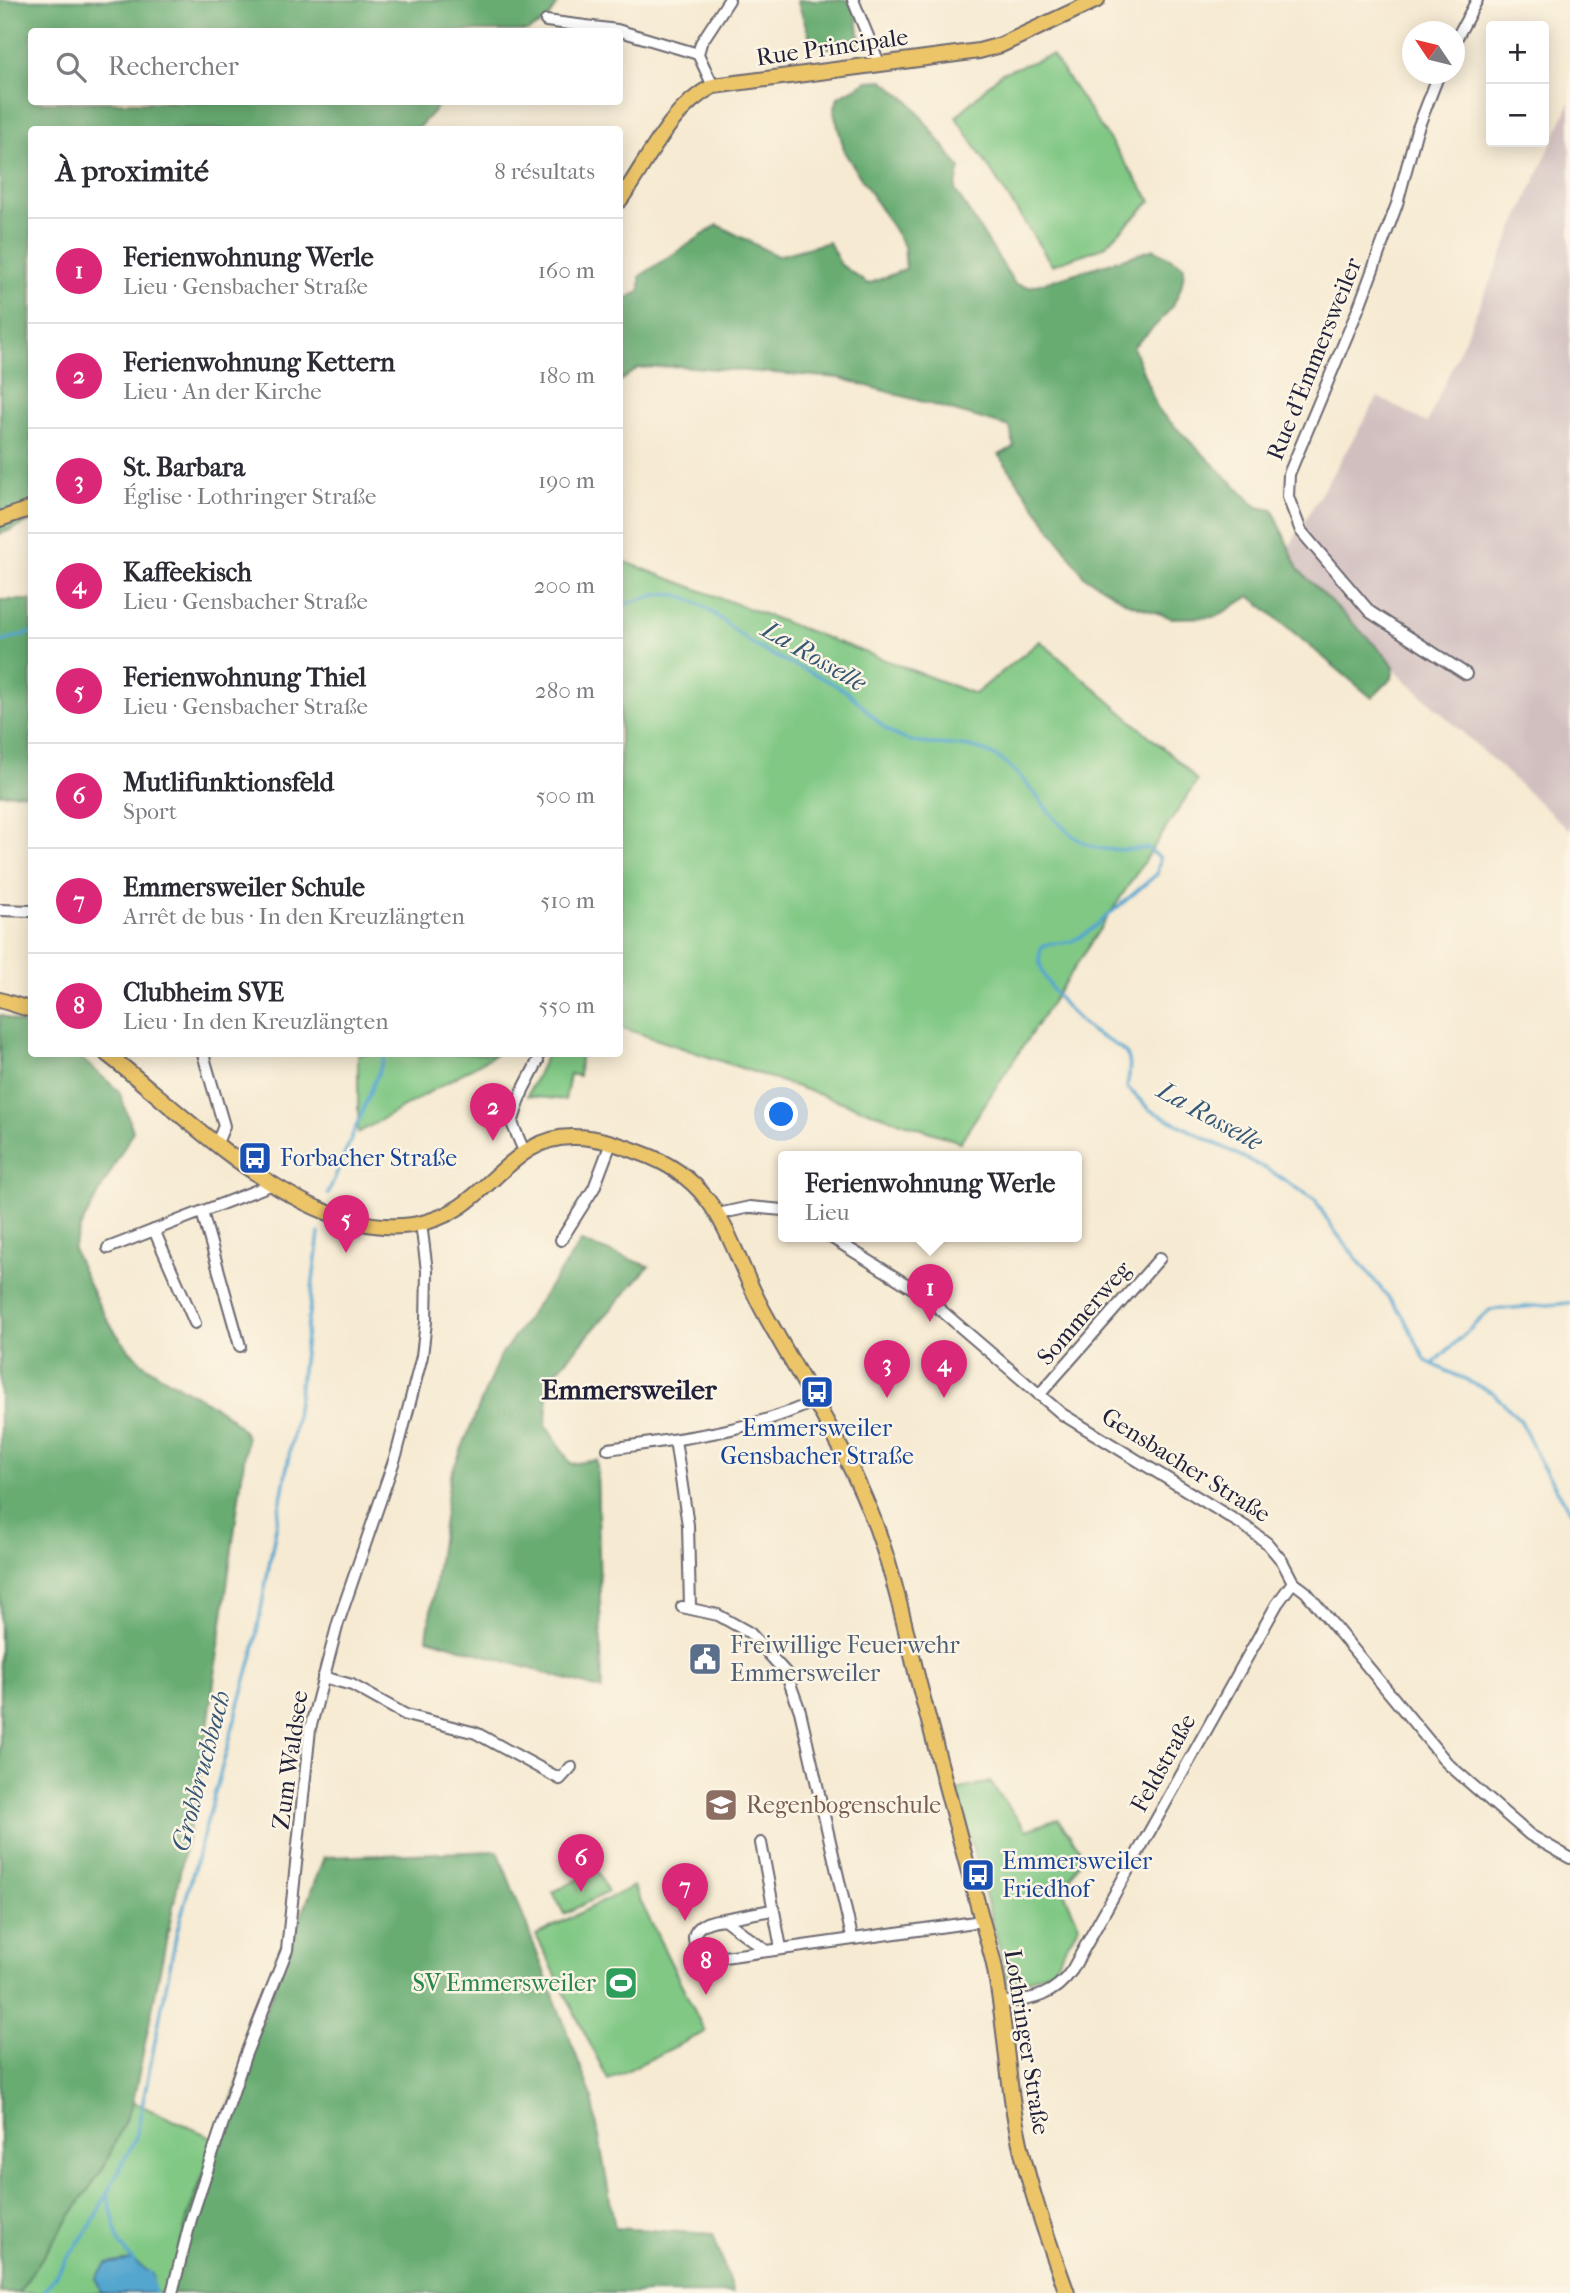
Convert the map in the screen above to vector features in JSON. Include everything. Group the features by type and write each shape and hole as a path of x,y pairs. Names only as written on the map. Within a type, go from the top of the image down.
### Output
{"main road":[{"name":"Rue Principale","path":"623,196 681,109 695,96 713,86 879,62 979,51 1001,45 1091,1"},
{"path":"0,519 28,509"},
{"path":"0,999 28,1009"},
{"path":"111,1057 217,1143 273,1184 323,1210 366,1224 401,1226 443,1216 464,1203 524,1152 553,1138 570,1136 611,1143 656,1158 685,1175 709,1199 718,1214"},
{"name":"Lothringer Straße","path":"718,1214 758,1303 848,1461 880,1539 1002,2003 1012,2093 1028,2180 1067,2293"}],"street":[{"path":"713,86 698,54 701,43 729,0"},
{"path":"853,0 879,62"},
{"path":"1465,22 1477,0"},
{"path":"546,20 603,28"},
{"path":"623,32 698,54"},
{"name":"Rue d'Emmersweiler","path":"1435,84 1416,133 1397,204 1359,307 1289,474 1287,489 1292,512 1301,531 1370,612 1466,674"},
{"path":"0,909 28,911"},
{"path":"204,1057 224,1126 217,1143"},
{"path":"524,1152 512,1123 538,1061"},
{"path":"561,1240 594,1188 611,1143"},
{"path":"108,1248 273,1184"},
{"path":"718,1214 750,1207 778,1210"},
{"path":"202,1212 240,1346"},
{"name":"Zum Waldsee","path":"172,2293 191,2218 245,2056 287,1950 310,1729 323,1677 414,1395 426,1322 427,1271 421,1223"},
{"path":"154,1230 195,1323"},
{"name":"Gensbacher Straße","path":"839,1242 922,1294 1062,1414 1246,1527 1282,1561 1293,1582 1306,1592 1448,1764 1530,1835 1570,1858"},
{"name":"Sommerweg","path":"1039,1395 1160,1258"},
{"path":"608,1448 727,1431 773,1419 816,1401"},
{"path":"675,1440 688,1525 686,1607 718,1615 750,1633 786,1673 800,1711 852,1937"},
{"name":"Feldstraße","path":"1002,2003 1049,1993 1062,1984 1072,1970 1276,1604 1293,1582"},
{"path":"323,1677 352,1685 406,1715 476,1733 559,1779 571,1767"},
{"path":"761,1843 780,1948"},
{"path":"772,1910 698,1926 693,1943 699,1952 717,1958 982,1920"},
{"path":"724,1919 765,1950"}],"shaded area":[{"path":"1570,102 1570,831 1279,564 1378,397 1427,423"}],"green space":[{"path":"0,0 560,0 546,21 533,28 28,28 28,105 439,105 420,126 28,126 28,523 0,534"},
{"path":"797,0 849,0 857,16 860,42 830,48 812,43"},
{"path":"1052,55 1151,201 1104,247 1052,265 956,117 1001,73"},
{"path":"883,80 910,102 960,168 955,190 1015,284 1030,287 1154,249 1184,266 1180,291 1175,302 1133,347 1158,410 1257,507 1273,510 1298,569 1390,660 1394,667 1392,678 1372,698 1250,596 1216,617 1172,618 1128,603 1084,576 999,455 1014,447 1010,427 840,378 677,366 638,368 623,379 623,300 640,292 640,276 718,225 777,256 829,242 840,264 868,284 906,269 904,246 845,153 834,112 838,97 868,81"},
{"path":"623,561 975,694 1040,641 1185,767 1197,781 960,1142 623,1028"},
{"path":"0,600 28,600 28,793 0,794"},
{"path":"0,1015 28,1026 28,1057 79,1057 119,1091 133,1131 81,1226 73,1249 100,1308 139,1360 228,1416 247,1438 204,1756 133,2102 105,2165 18,2293 0,2293"},
{"path":"358,1057 491,1057 358,1133"},
{"path":"546,1057 580,1057 579,1076 570,1074 565,1100 527,1096"},
{"path":"581,1242 649,1266 549,1380 546,1425 571,1464 597,1460 602,1690 427,1638 450,1477 499,1358"},
{"path":"990,1782 1026,1830 1058,1819 1084,1855 1063,1890 1079,1925 1052,1970 1010,1988 957,1790"},
{"path":"498,1851 592,2097 615,2228 713,2234 733,2293 168,2293 189,2212 324,1857"},
{"path":"597,1870 608,1892 564,1914 553,1892"},
{"name":"SV Emmersweiler","path":"633,1886 705,2032 608,2080 536,1935"},
{"path":"133,2102 216,2139 165,2293 18,2293 105,2165"}],"water":[{"path":"132,2260 152,2274 154,2293 101,2293 96,2278 106,2264"}],"waterway":[{"name":"La Rosselle","path":"623,604 665,594 696,602 761,649 847,692 885,728 899,737 923,743 971,747 997,757 1010,766 1063,827 1089,845 1109,850 1147,848 1160,858 1157,874 1087,933 1070,942 1042,947 1039,957 1041,968 1055,993 1091,1031 1119,1047 1127,1055 1130,1066 1127,1087 1150,1110 1272,1172 1315,1200 1333,1229 1403,1316 1426,1361 1493,1393 1521,1421 1541,1464 1570,1510"},
{"name":"La Rosselle","path":"0,642 28,633"},
{"name":"Grohbruchbach","path":"328,1194 385,1057"},
{"name":"Grohbruchbach","path":"43,2293 91,2225 136,2137 177,1931 253,1654 296,1417 319,1233"},
{"path":"1433,1364 1490,1310 1570,1303"},
{"path":"108,2196 119,2243 134,2262"},
{"path":"149,2272 155,2293"}],"place":[{"name":"Ferienwohnung Kettern","path":"493,1141"},
{"name":"Forbacher Straße","path":"255,1158"},
{"name":"Ferienwohnung Thiel","path":"346,1253"},
{"name":"Ferienwohnung Werle","path":"930,1322"},
{"name":"Emmersweiler Gensbacher Straße","path":"817,1392"},
{"name":"St. Barbara","path":"887,1398"},
{"name":"Kaffeekisch","path":"944,1398"},
{"name":"Freiwillige Feuerwehr Emmersweiler","path":"705,1659"},
{"name":"Regenbogenschule","path":"721,1805"},
{"name":"Emmersweiler Friedhof","path":"978,1875"},
{"name":"Mutlifunktionsfeld","path":"581,1892"},
{"name":"Emmersweiler Schule","path":"685,1921"},
{"name":"SV Emmersweiler","path":"621,1983"},
{"name":"Clubheim SVE","path":"706,1995"}],"district":[{"name":"Emmersweiler","path":"629,1389"}]}
